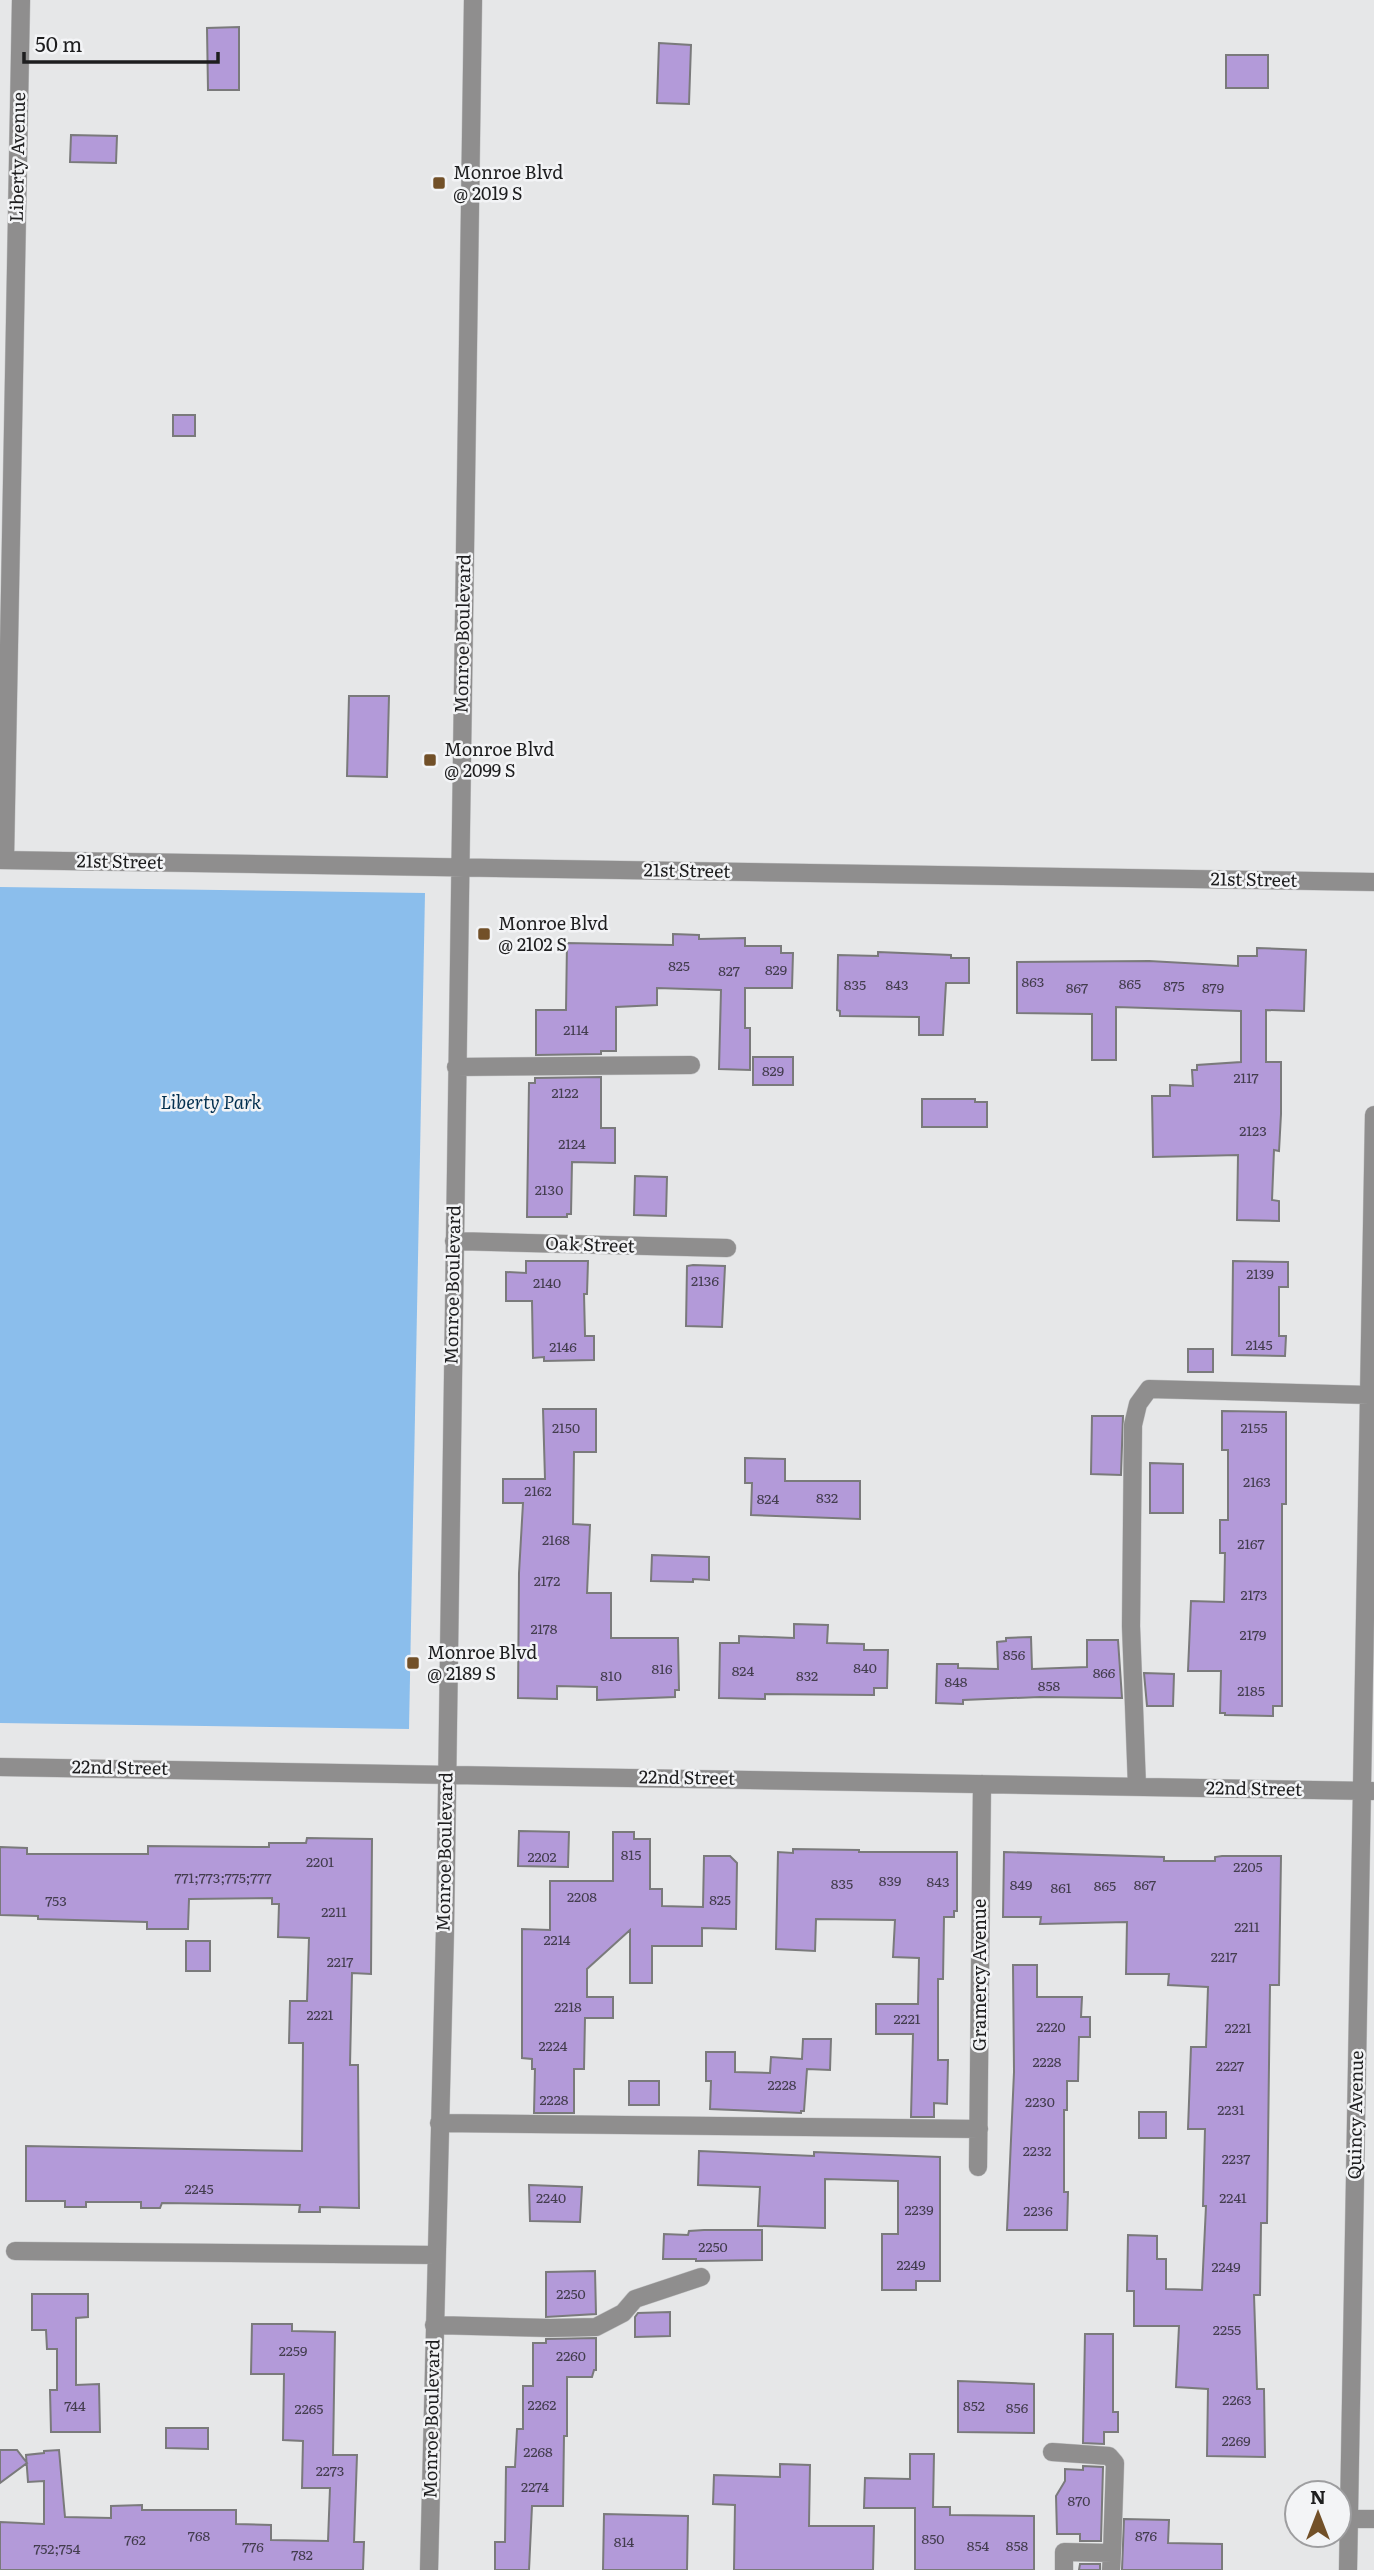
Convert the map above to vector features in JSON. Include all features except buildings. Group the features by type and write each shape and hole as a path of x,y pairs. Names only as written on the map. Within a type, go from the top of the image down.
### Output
{"street":[{"name":"Liberty Avenue","path":"2,860 21,0"},
{"name":"Monroe Boulevard","path":"429,2570 445,1930 473,0"},
{"name":"21st Street","path":"2,860 1374,882"},
{"path":"456,1067 691,1065"},
{"name":"Quincy Avenue","path":"1350,2479 1368,1791 1369,1395 1374,1115"},
{"name":"Oak Street","path":"454,1241 727,1248"},
{"path":"1137,1787 1131,1626 1131,1530 1133,1424 1138,1404 1149,1389 1369,1395"},
{"name":"22nd Street","path":"0,1767 1368,1791"},
{"name":"Gramercy Avenue","path":"978,2167 982,1784"},
{"path":"439,2123 979,2129"},
{"path":"15,2251 436,2255"},
{"path":"434,2325 596,2327 623,2313 635,2300 701,2277"},
{"path":"1052,2452 1109,2456 1115,2463 1112,2562 1064,2552 1064,2570"},
{"path":"1353,2519 1374,2519"},
{"name":"Quincy Avenue","path":"1348,2549 1348,2570"}],"green space":[{"name":"Liberty Park","path":"0,887 425,893 409,1729 0,1723"}],"place":[{"name":"Monroe Blvd @ 2019 S","path":"439,183"},
{"name":"Monroe Blvd @ 2099 S","path":"430,760"},
{"name":"Monroe Blvd @ 2102 S","path":"484,934"},
{"name":"Monroe Blvd @ 2189 S","path":"413,1663"}]}
